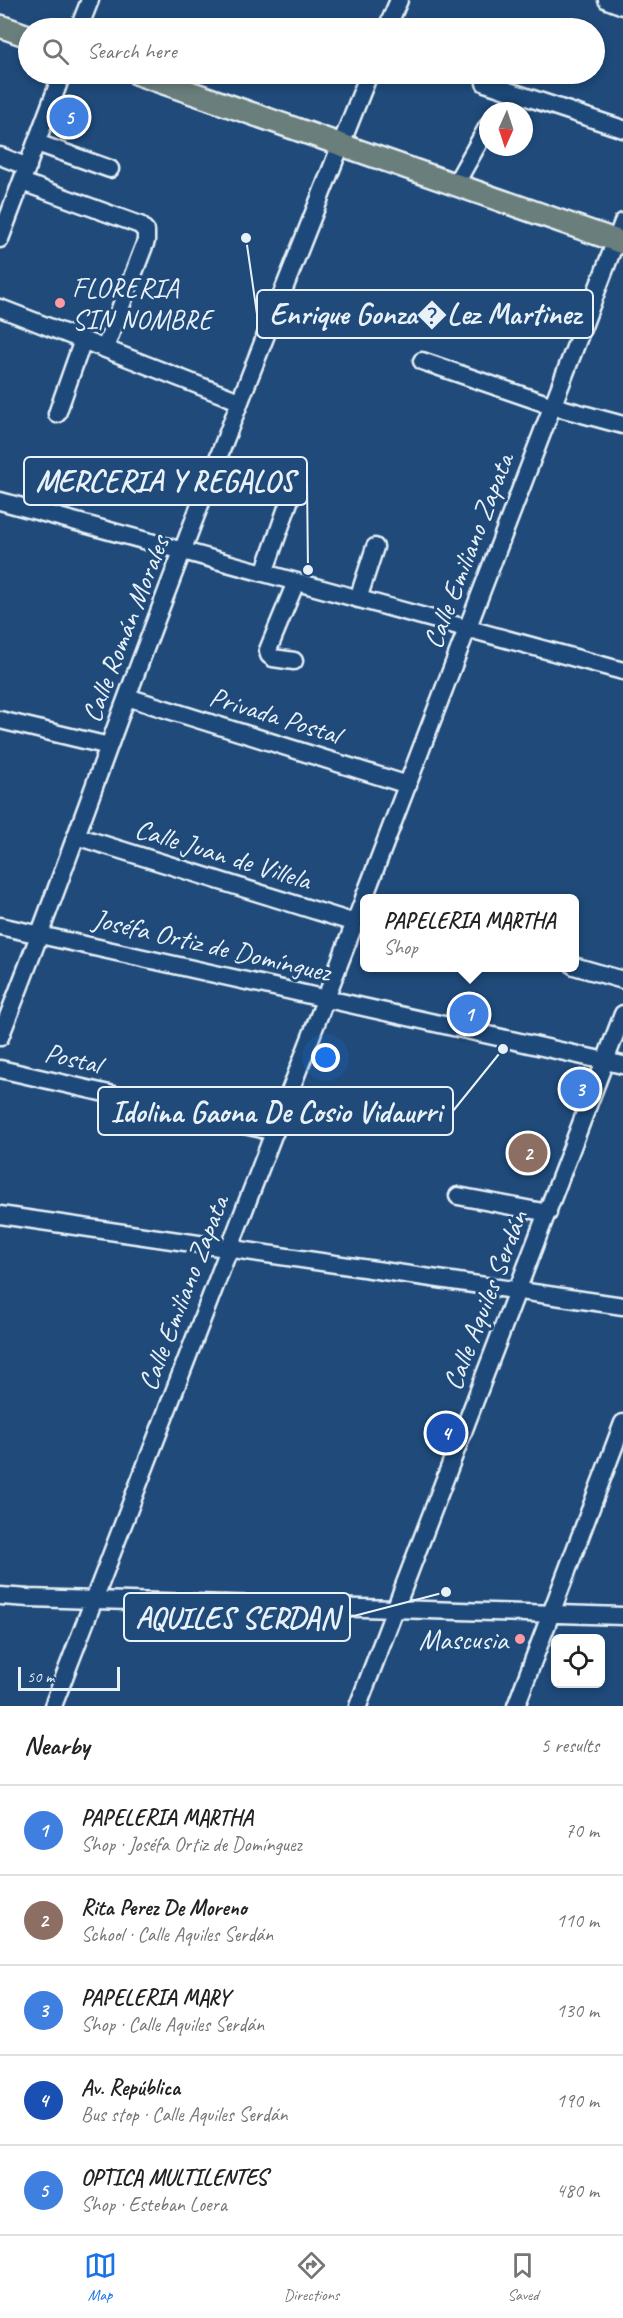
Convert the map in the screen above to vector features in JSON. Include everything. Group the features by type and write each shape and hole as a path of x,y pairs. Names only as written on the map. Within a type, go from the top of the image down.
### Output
{"main road":[{"path":"0,26 18,32"},
{"path":"167,84 456,183 621,235"}],"street":[{"path":"83,18 90,0"},
{"path":"391,18 399,0"},
{"path":"607,0 623,6"},
{"path":"0,239 58,84"},
{"name":"Calle Román Morales","path":"0,1037 239,401 365,84"},
{"path":"491,84 623,129"},
{"path":"456,183 479,142"},
{"path":"37,143 110,169"},
{"path":"0,156 25,174 140,225 146,231 146,241 105,348"},
{"name":"Calle Emiliano Zapata","path":"366,894 621,235"},
{"path":"0,308 239,401"},
{"path":"57,414 82,340"},
{"path":"422,361 553,406 623,425"},
{"path":"264,573 290,499"},
{"path":"0,501 623,671"},
{"path":"358,599 375,547"},
{"path":"294,661 273,658 269,655 268,650 296,582"},
{"name":"Privada Postal","path":"127,697 408,785"},
{"path":"0,720 109,746"},
{"name":"Calle Juan de Villela","path":"76,836 355,923"},
{"name":"Calle Emiliano Zapata","path":"52,1706 360,910"},
{"name":"Joséfa Ortiz de Domínguez","path":"0,926 623,1065"},
{"path":"579,967 623,980"},
{"name":"Calle Aquiles Serdán","path":"358,1706 623,1014"},
{"name":"Postal","path":"0,1069 274,1132"},
{"path":"458,1196 548,1213"},
{"path":"0,1215 623,1306"},
{"path":"516,1706 623,1423"},
{"path":"0,1596 623,1617"}],"place":[{"name":"OPTICA MULTILENTES","path":"69,117"},
{"name":"Enrique Gonza�Lez Martinez","path":"246,238"},
{"name":"FLORERIA SIN NOMBRE","path":"60,303"},
{"name":"MERCERIA Y REGALOS","path":"308,570"},
{"name":"PAPELERIA MARTHA","path":"469,1014"},
{"name":"Idolina Gaona De Cosio Vidaurri","path":"503,1049"},
{"name":"PAPELERIA MARY","path":"580,1089"},
{"name":"Rita Perez De Moreno","path":"528,1153"},
{"name":"Av. República","path":"446,1433"},
{"name":"AQUILES SERDAN","path":"446,1592"},
{"name":"Mascusia","path":"520,1639"}]}
